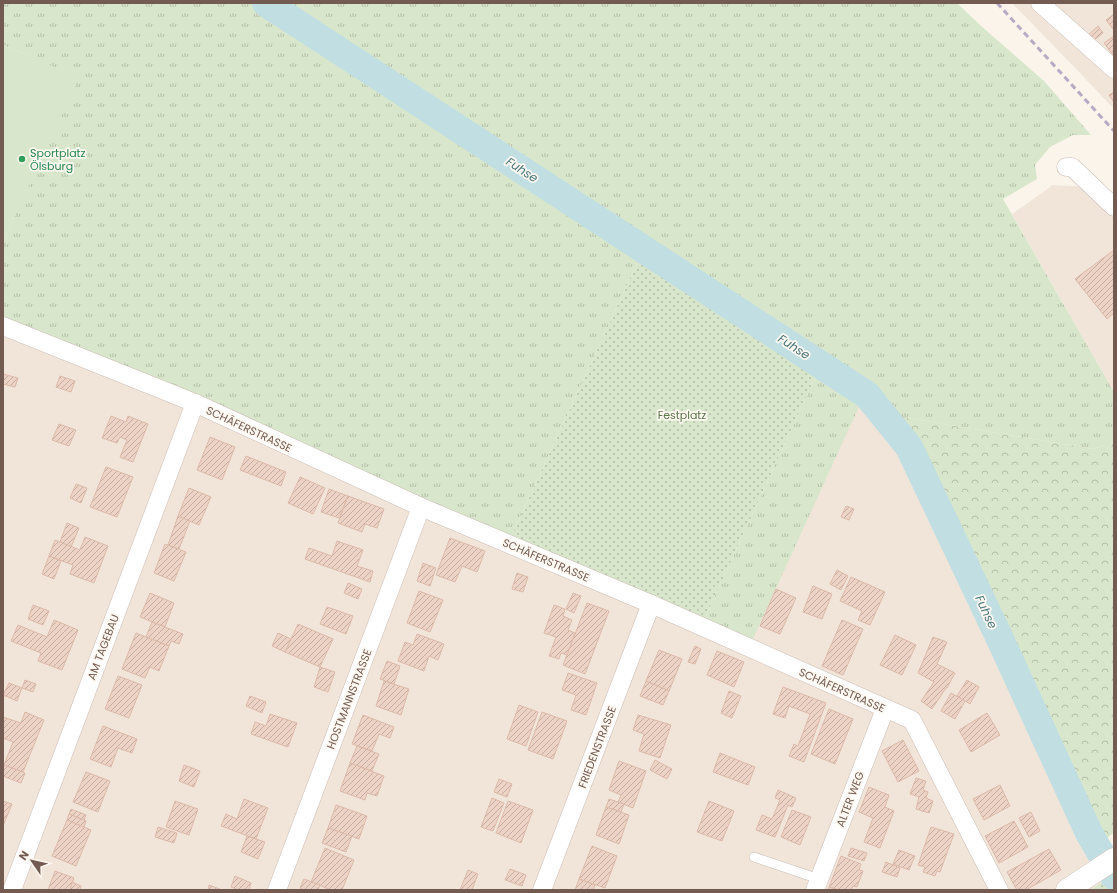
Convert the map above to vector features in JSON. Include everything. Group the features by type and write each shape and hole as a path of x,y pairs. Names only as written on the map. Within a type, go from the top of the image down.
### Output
{"street":[{"path":"1040,3 1114,69"},
{"path":"1066,167 1072,167 1114,207"},
{"name":"SCHÄFERSTRASSE","path":"3,326 194,403 421,507 651,604 912,720 999,890"},
{"name":"AM TAGEBAU","path":"12,890 194,403"},
{"name":"HOSTMANNSTRASSE","path":"277,890 421,507"},
{"name":"FRIEDENSTRASSE","path":"542,890 651,604"},
{"name":"ALTER WEG","path":"817,885 885,709"},
{"path":"1067,890 1114,859"}],"lane":[{"path":"754,857 817,885"}],"shaded area":[{"path":"1012,3 1114,3 1114,109 1080,73"},
{"path":"1053,185 1088,187 1114,213 1114,392 1012,214"},
{"path":"3,321 197,397 703,621 862,400 901,449 1092,848 1103,867 1112,876 1090,890 3,890"}],"green space":[{"path":"3,3 957,3 1044,81 1091,135 1073,135 1050,147 1035,165 1037,179 1003,199 1114,392 1114,442 1093,449 872,412 862,400 752,641 703,622 818,371 639,259 511,537 197,397 3,321 3,241 78,78 3,45"},
{"name":"Sportplatz Ölsburg","path":"3,45 79,78 3,241"},
{"name":"Festplatz","path":"639,259 818,371 703,622 511,537"},
{"path":"872,412 1093,449 1114,442 1114,833 1092,848 901,449"},
{"path":"1112,876 1114,880 1114,890 1090,890"}],"building":[{"path":"1114,14 1114,30 1106,20"},
{"path":"1098,26 1103,33 1093,41 1088,35"},
{"path":"1114,36 1114,56 1104,43"},
{"path":"1114,92 1114,102 1109,95"},
{"path":"1114,250 1114,313 1107,319 1075,279"},
{"path":"3,374 18,378 15,387 3,384"},
{"path":"60,376 75,381 71,392 56,387"},
{"path":"111,416 126,422 128,416 148,424 133,462 120,457 127,440 120,437 117,443 102,438"},
{"path":"59,424 76,430 69,446 52,440"},
{"path":"210,437 235,447 222,480 197,470"},
{"path":"246,456 286,472 281,486 240,470"},
{"path":"106,467 133,477 117,517 90,507"},
{"path":"300,477 325,488 313,514 288,503"},
{"path":"76,484 87,488 81,503 70,498"},
{"path":"189,488 211,497 199,525 178,516"},
{"path":"329,489 348,496 339,518 321,512"},
{"path":"348,496 384,509 377,528 365,524 362,532 338,523"},
{"path":"846,506 854,509 849,520 841,517"},
{"path":"178,516 190,521 179,549 168,545"},
{"path":"67,523 79,528 71,547 60,542"},
{"path":"85,537 108,546 94,583 70,574 73,565 49,556 55,540 80,550"},
{"path":"450,538 485,551 477,572 462,566 455,582 436,575"},
{"path":"337,541 363,550 357,566 373,571 370,582 305,559 309,548 332,556"},
{"path":"165,544 186,552 174,581 154,573"},
{"path":"49,556 61,561 54,579 42,574"},
{"path":"423,563 436,568 430,586 417,581"},
{"path":"837,570 848,576 841,590 830,584"},
{"path":"517,573 528,577 523,592 512,589"},
{"path":"851,577 885,592 870,625 858,620 862,611 840,601"},
{"path":"348,583 362,589 358,599 344,593"},
{"path":"813,586 832,594 822,619 803,612"},
{"path":"776,589 796,598 780,634 760,626"},
{"path":"419,591 443,600 430,632 407,623"},
{"path":"150,593 174,603 165,627 140,617"},
{"path":"573,593 581,596 574,613 566,609"},
{"path":"587,603 609,611 585,674 563,665"},
{"path":"33,605 49,611 43,625 28,619"},
{"path":"554,605 565,609 563,616 572,620 568,630 575,633 567,655 561,653 559,659 549,656 556,637 544,633"},
{"path":"327,607 353,616 346,634 320,624"},
{"path":"54,620 78,630 62,670 38,661 41,653 11,641 18,625 47,637"},
{"path":"842,620 863,629 843,675 822,666"},
{"path":"152,622 183,634 179,644 171,641 169,646 146,637"},
{"path":"298,624 333,639 320,667 285,652"},
{"path":"136,633 169,646 159,671 150,667 145,678 122,669"},
{"path":"278,633 291,639 285,652 272,646"},
{"path":"417,634 444,644 438,660 429,656 424,671 398,661 405,642 413,645"},
{"path":"895,635 916,645 902,675 880,665"},
{"path":"933,637 947,642 937,664 955,673 947,688 932,709 921,701 934,682 918,673"},
{"path":"695,646 701,649 695,664 688,662"},
{"path":"659,650 682,659 669,691 646,681"},
{"path":"717,651 744,662 734,687 707,675"},
{"path":"387,661 400,666 394,684 380,679"},
{"path":"320,667 335,672 328,692 314,687"},
{"path":"568,673 597,683 586,715 571,710 576,695 562,690"},
{"path":"118,676 142,685 129,718 105,709"},
{"path":"25,680 36,684 33,692 22,688"},
{"path":"967,680 979,687 970,704 957,696"},
{"path":"384,681 409,689 401,715 376,706"},
{"path":"646,681 669,691 663,705 640,696"},
{"path":"9,683 22,688 17,701 3,695"},
{"path":"783,687 826,703 804,762 789,756 794,744 798,746 810,714 789,706 785,718 773,714"},
{"path":"729,691 741,696 732,718 721,713"},
{"path":"951,693 965,701 955,719 941,711"},
{"path":"250,696 266,702 262,713 246,706"},
{"path":"519,705 538,712 526,746 507,739"},
{"path":"829,709 853,719 835,764 811,754"},
{"path":"25,712 44,720 23,772 4,765 13,742 3,738 3,717 21,723"},
{"path":"542,712 567,721 553,759 528,750"},
{"path":"987,713 1000,735 971,752 959,730"},
{"path":"270,714 297,723 288,747 251,734 255,722 266,726"},
{"path":"363,715 394,727 390,738 379,734 372,751 352,744"},
{"path":"638,715 671,725 660,758 639,751 644,734 633,730"},
{"path":"103,726 137,739 132,753 118,748 111,767 90,759"},
{"path":"903,740 919,771 898,782 882,751"},
{"path":"357,746 379,754 372,771 350,763"},
{"path":"720,753 755,767 748,785 713,772"},
{"path":"655,760 672,769 667,779 650,770"},
{"path":"619,761 646,771 633,808 618,802 621,795 609,790"},
{"path":"350,763 384,776 377,796 367,793 365,800 340,791"},
{"path":"4,765 25,773 21,783 3,776"},
{"path":"184,765 200,771 194,787 179,781"},
{"path":"86,772 110,781 98,812 73,802"},
{"path":"916,778 926,781 923,790 928,792 926,798 933,801 929,813 916,809 919,797 910,794"},
{"path":"499,779 512,784 507,797 494,792"},
{"path":"1000,785 1010,806 984,820 973,799"},
{"path":"869,787 889,795 885,807 894,811 880,848 864,842 873,818 859,812"},
{"path":"778,790 796,798 792,807 788,805 775,837 756,830 762,815 772,819 780,800 775,798"},
{"path":"492,798 504,803 493,831 481,827"},
{"path":"244,799 268,808 256,839 221,826 226,814 237,819"},
{"path":"609,799 624,804 621,812 606,807"},
{"path":"3,801 12,804 3,826"},
{"path":"175,801 198,809 189,835 166,827"},
{"path":"508,801 533,810 521,843 496,833"},
{"path":"709,801 734,811 722,841 697,832"},
{"path":"336,805 367,816 359,839 328,828"},
{"path":"606,807 629,815 619,844 596,835"},
{"path":"71,809 86,815 84,820 69,814"},
{"path":"792,810 811,817 800,845 781,837"},
{"path":"1031,812 1040,831 1029,837 1019,818"},
{"path":"69,814 86,821 84,827 67,820"},
{"path":"67,820 91,830 76,866 52,856"},
{"path":"1014,821 1028,847 999,863 985,836"},
{"path":"158,827 177,833 174,843 155,837"},
{"path":"931,827 954,834 940,872 937,871 935,876 923,872 925,867 918,865"},
{"path":"328,828 352,836 346,852 322,843"},
{"path":"247,836 265,842 258,859 241,852"},
{"path":"592,846 617,856 605,888 579,879"},
{"path":"325,848 354,860 342,890 331,890 311,882"},
{"path":"851,848 867,853 864,861 848,856"},
{"path":"1049,849 1061,870 1026,890 1017,890 1007,872"},
{"path":"899,850 915,856 909,870 893,864"},
{"path":"841,856 861,864 859,870 863,871 857,887 853,886 851,890 839,890 829,887"},
{"path":"886,862 900,868 897,877 882,872"},
{"path":"510,869 526,875 522,886 505,880"},
{"path":"468,870 478,874 472,890 460,890"},
{"path":"55,871 74,878 70,890 48,890"},
{"path":"235,876 251,883 249,890 239,890 231,887"},
{"path":"304,879 320,885 318,890 304,890 300,888"},
{"path":"579,879 595,885 593,890 575,890"},
{"path":"72,882 81,886 80,890 70,890"},
{"path":"209,885 222,890 208,890"},
{"path":"829,887 839,890 828,890"}],"waterway":[{"name":"Fuhse","path":"266,3 867,395 909,447 1000,639 1089,833 1114,876"}],"railway":[{"path":"997,3 1114,131"}],"place":[{"name":"Sportplatz Ölsburg","path":"22,159"}]}
